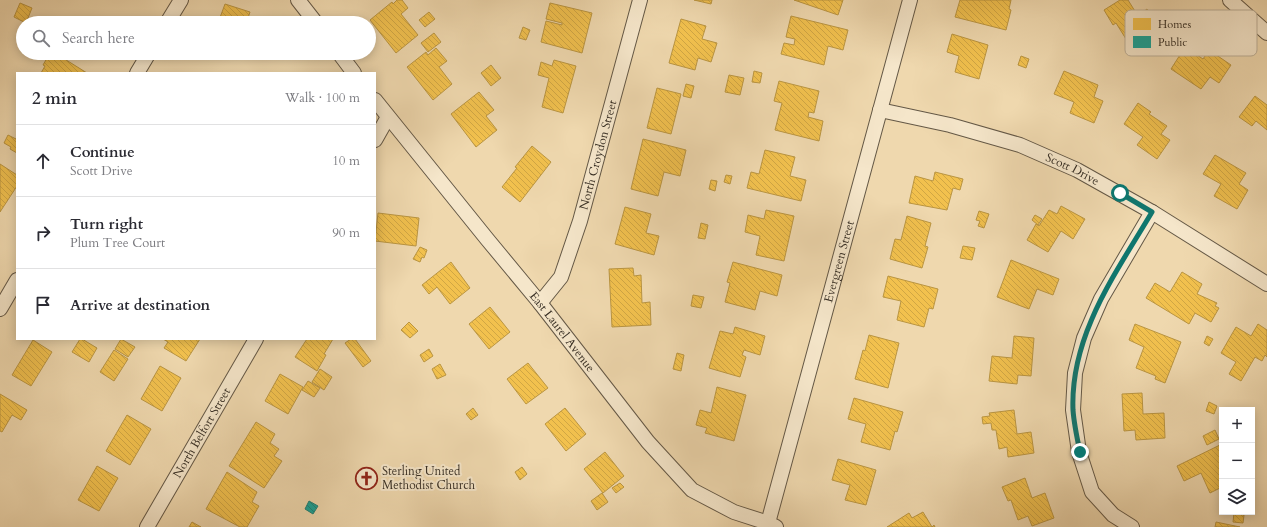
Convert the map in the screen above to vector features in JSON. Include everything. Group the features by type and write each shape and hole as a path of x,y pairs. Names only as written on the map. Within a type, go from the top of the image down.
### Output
{"street":[{"path":"171,16 181,0"},
{"path":"298,0 311,16"},
{"name":"North Croydon Street","path":"540,303 562,277 580,221 640,0"},
{"name":"Evergreen Street","path":"772,525 910,0"},
{"path":"1230,0 1241,10"},
{"path":"1257,24 1267,33"},
{"path":"138,72 145,60"},
{"path":"344,60 353,72"},
{"name":"East Laurel Avenue","path":"376,101 540,303 648,442 692,490 734,512 772,525"},
{"name":"Scott Drive","path":"880,110 950,124 1020,145 1077,170 1152,212 1267,284"},
{"path":"376,138 388,118"},
{"path":"1132,527 1113,516 1092,492 1080,452 1073,410 1075,373 1084,338 1101,299 1152,212"},
{"path":"0,309 16,282"},
{"name":"North Belfort Street","path":"147,527 255,340"}],"building: Homes":[{"path":"397,0 402,0 408,8 401,14 418,35 396,53 376,28 375,16 392,2 393,4"},
{"path":"694,0 712,0 711,4"},
{"path":"794,0 843,0 838,15"},
{"path":"960,0 1011,0 1009,9 1011,10 1006,30 955,17"},
{"path":"1120,0 1128,0 1134,10 1125,10 1125,37 1116,23 1113,25 1104,10"},
{"path":"20,3 32,8 29,16 14,17"},
{"path":"550,3 592,13 582,53 541,42 546,21 562,25 562,23 546,19"},
{"path":"225,4 250,12 249,16 221,16"},
{"path":"429,12 435,19 425,27 419,20"},
{"path":"791,16 848,30 843,50 828,46 824,65 781,54 784,43 794,45 795,39 786,37"},
{"path":"681,19 706,26 702,39 717,43 711,62 698,58 695,70 669,63"},
{"path":"523,27 530,30 526,40 519,38"},
{"path":"434,33 441,42 428,52 421,43"},
{"path":"952,34 988,45 979,79 955,72 959,56 947,52"},
{"path":"436,48 447,61 439,67 452,84 433,100 407,67 426,52 428,55"},
{"path":"1021,56 1029,59 1026,68 1018,65"},
{"path":"1179,56 1198,56 1203,59 1205,56 1218,56 1231,65 1219,83 1210,77 1201,89 1171,69"},
{"path":"46,60 66,60 85,72 42,72 45,66 43,65"},
{"path":"554,60 576,66 563,113 542,107 549,78 538,75 541,62 552,66"},
{"path":"491,65 501,78 491,86 481,73"},
{"path":"754,71 762,73 760,83 752,82"},
{"path":"1064,71 1098,85 1094,97 1103,101 1094,123 1070,113 1074,102 1054,94"},
{"path":"729,75 744,78 740,95 725,92"},
{"path":"779,81 819,91 814,113 809,112 808,117 823,121 819,141 775,130 782,103 774,101"},
{"path":"686,84 694,86 691,98 683,96"},
{"path":"657,88 681,94 671,134 647,128"},
{"path":"479,92 494,110 486,116 497,130 476,147 451,114"},
{"path":"1255,96 1267,105 1267,130 1256,121 1252,126 1239,117"},
{"path":"1138,103 1151,112 1149,114 1167,126 1161,134 1170,140 1157,159 1137,145 1143,137 1124,124"},
{"path":"8,135 16,139 16,152 10,149 11,147 4,143"},
{"path":"643,139 686,150 680,176 664,172 658,196 631,189"},
{"path":"532,146 551,162 520,202 502,187 517,168 515,167"},
{"path":"765,150 795,157 790,176 806,180 801,201 747,188 751,172 759,174"},
{"path":"1215,155 1246,173 1239,184 1248,190 1237,209 1214,196 1221,184 1203,174"},
{"path":"0,164 16,174 16,188 0,212"},
{"path":"935,172 963,179 960,190 953,188 947,210 909,203 915,176 933,181"},
{"path":"726,175 732,176 730,184 724,182"},
{"path":"711,180 717,181 715,191 709,189"},
{"path":"1061,206 1085,219 1073,239 1061,231 1048,252 1027,240 1036,224 1039,226 1049,210 1057,214"},
{"path":"625,207 651,214 646,233 659,236 654,255 615,244"},
{"path":"766,210 794,216 784,261 756,255 760,236 745,232 748,215 764,219"},
{"path":"979,211 989,214 984,228 978,226 980,221 976,220"},
{"path":"378,213 419,218 416,246 376,241"},
{"path":"1035,215 1042,219 1038,225 1032,220"},
{"path":"907,216 931,223 925,246 928,247 922,268 890,259 895,239 901,240"},
{"path":"701,223 708,225 705,239 698,238"},
{"path":"963,246 975,248 972,260 960,258"},
{"path":"420,247 427,250 424,258 422,257 420,262 413,259"},
{"path":"1011,260 1059,279 1053,295 1037,289 1029,309 997,297"},
{"path":"451,262 470,288 450,304 437,287 429,294 422,285"},
{"path":"733,262 782,275 777,296 760,291 755,310 725,302 730,283 727,282"},
{"path":"633,268 634,276 641,275 642,303 650,302 651,325 612,327 609,269"},
{"path":"1182,272 1202,284 1197,294 1217,303 1215,306 1219,308 1211,322 1195,313 1189,324 1146,298 1155,283 1170,292"},
{"path":"888,276 938,289 933,309 929,308 924,327 897,320 901,301 883,297"},
{"path":"693,295 704,297 701,308 691,306"},
{"path":"490,307 510,332 489,349 469,324"},
{"path":"409,322 418,331 410,338 401,330"},
{"path":"1135,324 1181,342 1165,383 1155,379 1156,376 1136,368 1144,347 1129,340"},
{"path":"1258,324 1267,330 1267,357 1265,355 1262,361 1255,357 1241,381 1229,374 1236,362 1221,353 1236,327 1251,336"},
{"path":"735,327 765,336 760,355 744,350 742,355 746,357 740,377 709,368 720,331 733,334"},
{"path":"869,335 899,343 888,388 855,379"},
{"path":"1014,336 1034,338 1031,376 1018,375 1017,384 989,381 992,356 1012,358"},
{"path":"1207,336 1213,339 1209,346 1204,343"},
{"path":"33,340 52,352 31,386 12,375"},
{"path":"79,340 84,340 97,348 89,362 72,352"},
{"path":"120,340 135,347 128,357 115,349"},
{"path":"165,340 199,340 186,361 164,348 168,342"},
{"path":"306,340 332,340 324,354 326,355 317,371 295,357"},
{"path":"350,340 356,340 371,361 363,367 345,343"},
{"path":"429,349 433,356 424,362 420,355"},
{"path":"114,350 128,359 114,381 100,372"},
{"path":"677,353 684,355 681,371 673,369"},
{"path":"528,363 548,388 526,404 507,379"},
{"path":"440,364 446,375 437,379 432,369"},
{"path":"160,366 181,378 162,411 141,399"},
{"path":"320,369 332,377 324,390 312,382"},
{"path":"280,374 303,387 288,414 265,401"},
{"path":"308,381 320,388 314,397 302,390"},
{"path":"717,387 746,395 734,441 705,433 707,428 696,425 700,410 711,413"},
{"path":"1142,393 1143,414 1164,413 1165,438 1136,440 1135,430 1124,431 1122,394"},
{"path":"0,394 27,410 21,420 12,415 2,432 0,431"},
{"path":"854,398 903,412 897,432 895,431 890,450 861,442 866,424 848,419"},
{"path":"1209,402 1217,406 1214,414 1206,411"},
{"path":"473,408 478,415 471,420 466,414"},
{"path":"565,408 586,434 566,451 545,424"},
{"path":"1014,410 1017,434 1031,432 1034,453 1008,457 1007,447 999,449 996,430 992,430 991,423 983,424 982,417 990,416 989,413"},
{"path":"127,415 151,429 130,465 106,451"},
{"path":"256,422 275,434 270,443 279,449 274,456 282,461 264,488 229,466"},
{"path":"1215,430 1219,439 1207,445 1203,436"},
{"path":"1219,445 1219,488 1210,493 1201,473 1184,481 1177,466"},
{"path":"605,452 624,476 603,493 584,469"},
{"path":"838,459 876,470 866,505 845,500 850,485 832,480"},
{"path":"97,466 118,478 99,511 78,500"},
{"path":"522,467 527,474 520,480 515,472"},
{"path":"227,472 257,492 252,502 259,506 247,527 240,527 206,509"},
{"path":"1025,478 1032,498 1045,493 1054,518 1032,526 1028,516 1018,520 1011,500 1008,501 1002,487"},
{"path":"620,483 624,487 616,493 612,488"},
{"path":"602,493 608,502 597,510 591,501"},
{"path":"923,512 932,527 887,527 909,513 912,518"},
{"path":"1234,515 1244,515 1243,523 1233,522"},
{"path":"192,522 201,527 189,527"},
{"path":"1216,522 1240,527 1215,527"}],"building: Public":[{"path":"309,501 318,506 313,514 305,509"}],"place":[{"name":"Sterling United Methodist Church","path":"367,478"}],"route":[{"path":"1080,452 1073,410 1075,373 1084,338 1101,299 1152,212 1120,193"}]}
